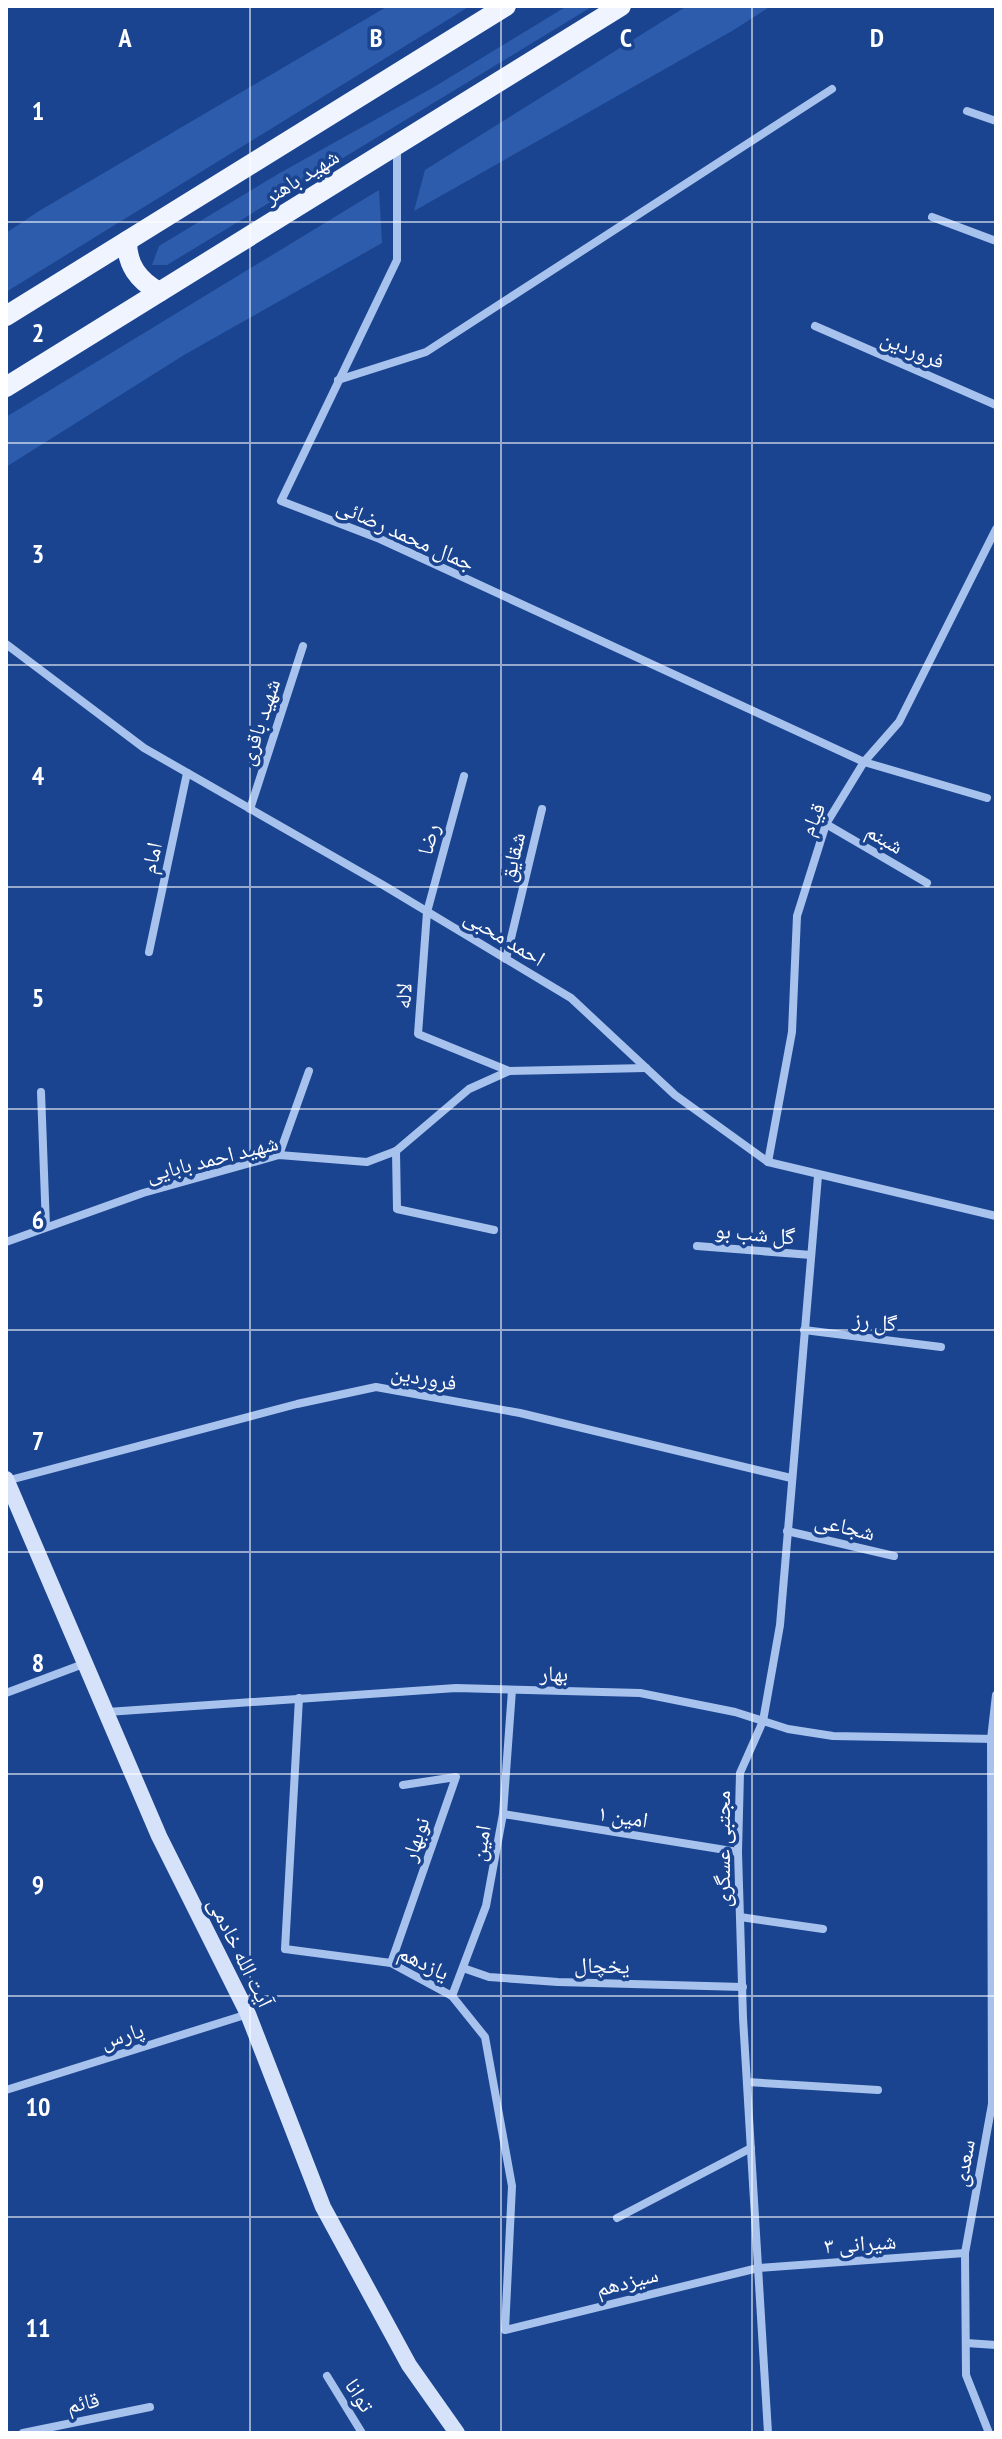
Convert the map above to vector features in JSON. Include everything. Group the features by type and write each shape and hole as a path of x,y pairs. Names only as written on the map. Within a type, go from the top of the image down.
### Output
{"main road":[{"name":"شهید باهنر","path":"6,316 506,6"},
{"name":"شهید باهنر","path":"6,387 621,6"},
{"path":"127,241 127,256 136,274 159,292"},
{"name":"آیت الله خادمی","path":"6,1481 159,1836 248,2014 323,2207 409,2365 457,2433"}],"street":[{"path":"338,380 426,352 832,89"},
{"path":"967,111 996,121"},
{"name":"جمال محمد رضائی","path":"397,145 397,260 281,501 380,539 864,762"},
{"path":"932,217 996,241"},
{"name":"فروردین","path":"815,326 996,405"},
{"name":"قیام","path":"768,1162 792,1032 797,916 826,824 864,762 899,722 996,529"},
{"name":"احمد محبی","path":"6,644 144,748 571,998 675,1095 768,1162 996,1216"},
{"name":"شهید باقری","path":"250,809 303,646"},
{"path":"864,762 987,798"},
{"name":"امام","path":"149,952 187,773"},
{"name":"رضا","path":"427,912 464,776"},
{"name":"شقایق","path":"506,959 542,809"},
{"name":"شبنم","path":"826,824 927,883"},
{"name":"لاله","path":"427,912 418,1034 509,1071"},
{"name":"شهید احمد بابایی","path":"6,1242 143,1193 279,1155 367,1162 396,1151 469,1089 509,1071 646,1068"},
{"path":"279,1155 309,1071"},
{"path":"41,1092 46,1227"},
{"path":"396,1151 397,1209 494,1230"},
{"name":"مجتبی عسگری","path":"768,2433 740,1917 740,1773 763,1721 780,1625 818,1176"},
{"name":"گل شب بو","path":"697,1246 811,1255"},
{"name":"گل رز","path":"804,1330 941,1347"},
{"name":"فروردین","path":"6,1481 297,1404 376,1387 520,1413 791,1478"},
{"name":"شجاعی","path":"787,1531 894,1556"},
{"path":"6,1693 87,1663"},
{"name":"بهار","path":"107,1712 456,1688 640,1693 833,1736 993,1739"},
{"name":"امین","path":"452,1996 486,1906 503,1814 512,1690"},
{"name":"سعدی","path":"989,2433 966,2375 965,2253 994,2105 993,1739 996,1695"},
{"name":"یازدهم","path":"299,1698 285,1949 391,1963 452,1996 485,2037 512,2186 505,2330"},
{"name":"نوبهار","path":"391,1963 456,1777 403,1785"},
{"name":"امین ۱","path":"503,1814 738,1852"},
{"path":"740,1917 823,1929"},
{"name":"یخچال","path":"463,1968 489,1977 530,1980 743,1987"},
{"name":"پارس","path":"6,2090 248,2014"},
{"path":"747,2082 878,2090"},
{"path":"617,2218 751,2148"},
{"name":"شیرانی ۳","path":"758,2268 965,2253"},
{"name":"سیزدهم","path":"505,2330 758,2268"},
{"path":"966,2343 996,2345"},
{"name":"توانا","path":"327,2376 362,2433"},
{"name":"قائم","path":"23,2433 150,2407"}],"shaded area":[{"path":"388,6 470,6 6,292 6,233"},
{"path":"567,6 593,6 167,265 152,265 159,246"},
{"path":"687,6 771,6 414,211 425,170"},
{"path":"379,190 382,243 184,355 6,467 6,417"}]}
